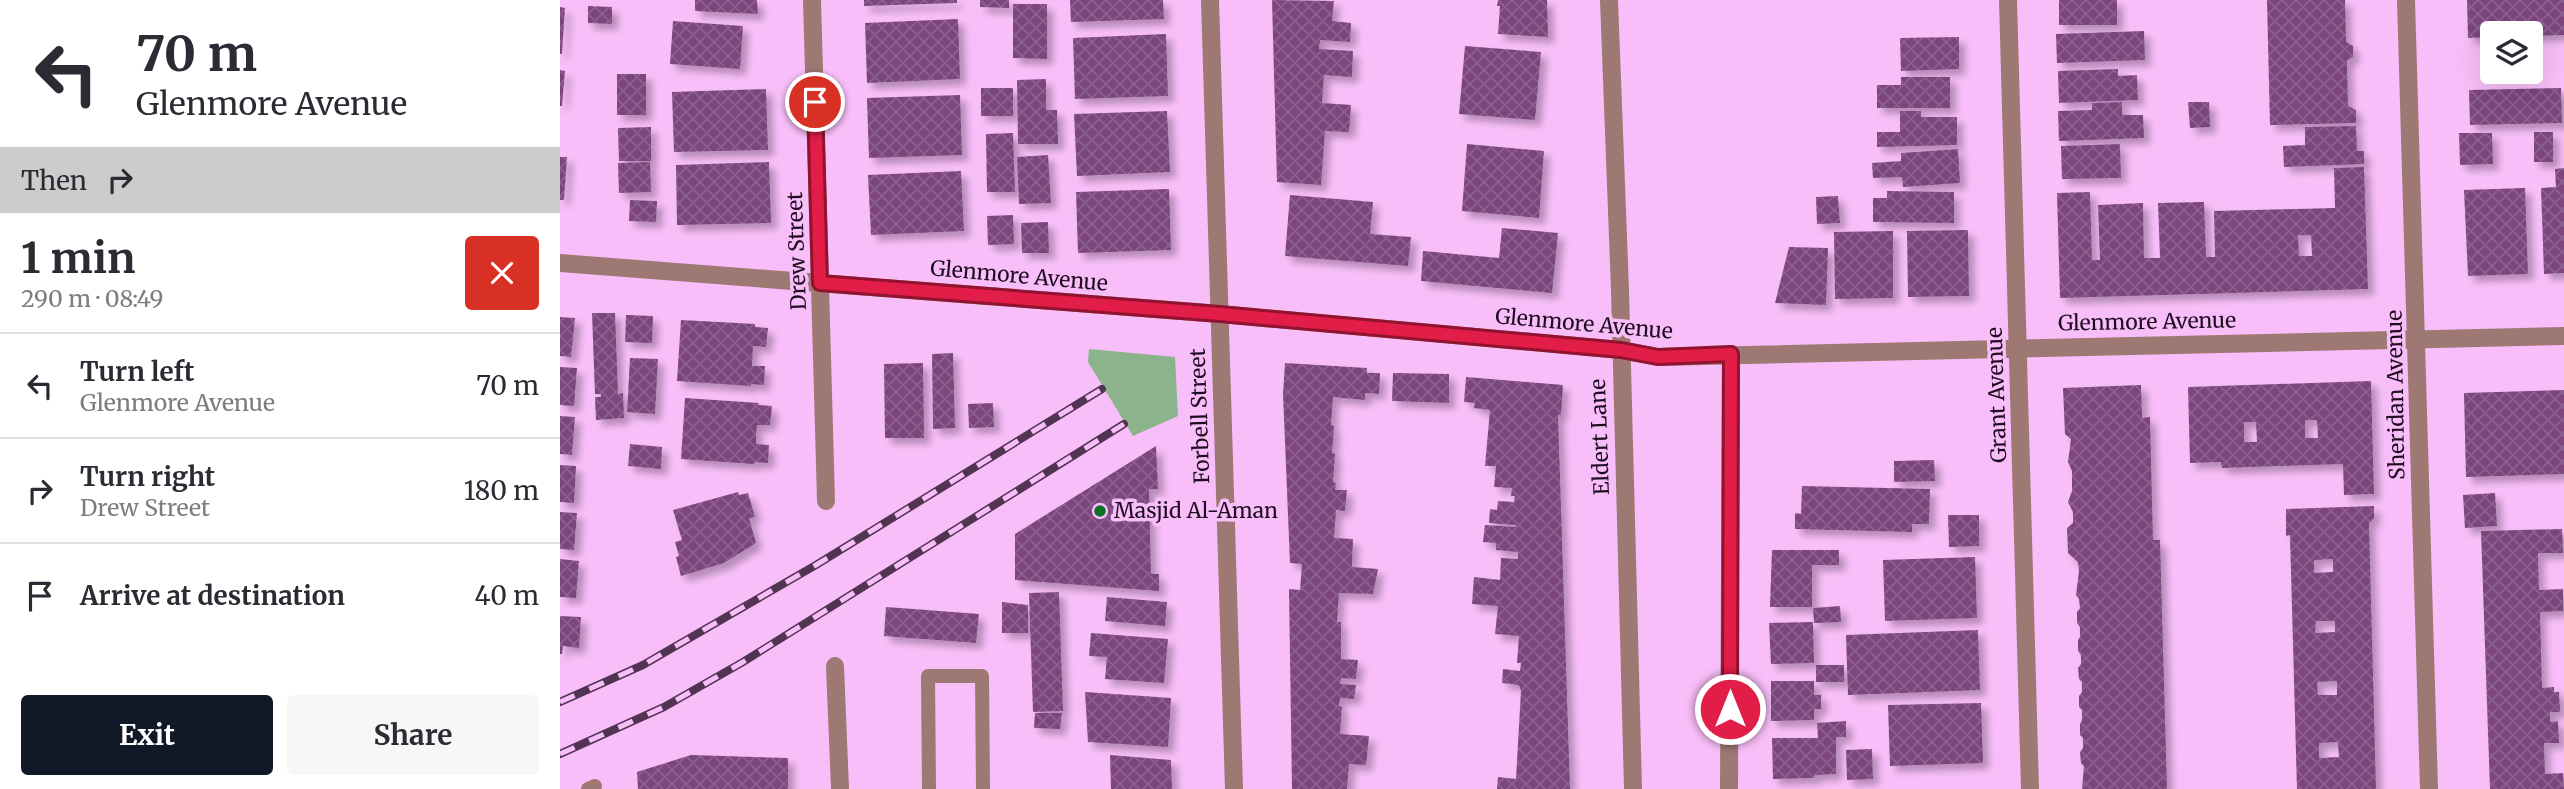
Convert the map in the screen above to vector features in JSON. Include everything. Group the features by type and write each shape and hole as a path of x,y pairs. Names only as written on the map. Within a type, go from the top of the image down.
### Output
{"street":[{"name":"Drew Street","path":"812,0 826,501"},
{"name":"Forbell Street","path":"1210,0 1234,789"},
{"name":"Eldert Lane","path":"1609,0 1633,789"},
{"name":"Grant Avenue","path":"2008,0 2030,789"},
{"name":"Sheridan Avenue","path":"2406,0 2429,789"},
{"name":"Glenmore Avenue","path":"560,263 1220,314 1621,350 1658,357 2564,336"},
{"path":"1729,789 1731,354"},
{"path":"835,666 840,789"}],"lane":[{"path":"929,789 928,676 982,676 983,789"},
{"path":"588,789 594,786 594,789"}],"green space":[{"path":"1089,349 1175,357 1178,416 1133,436 1088,362"}],"building":[{"path":"695,0 757,0 758,14 695,11"},
{"path":"864,0 957,0 957,3 864,6"},
{"path":"980,0 1009,0 1009,8 980,7"},
{"path":"1070,0 1163,0 1164,19 1071,22"},
{"path":"1272,0 1334,1 1332,21 1351,23 1350,42 1320,40 1319,49 1353,51 1352,77 1324,75 1322,103 1351,105 1349,132 1325,131 1321,185 1277,182"},
{"path":"1498,0 1547,0 1548,37 1498,34"},
{"path":"2059,0 2117,0 2117,25 2059,25"},
{"path":"2267,0 2345,0 2346,42 2353,46 2353,57 2347,61 2348,106 2356,110 2356,123 2270,125"},
{"path":"2467,0 2564,0 2564,35 2543,36 2543,21 2480,21 2480,38 2468,38"},
{"path":"1013,4 1047,4 1047,59 1013,58"},
{"path":"588,6 612,7 612,24 588,23"},
{"path":"560,7 565,8 562,54 560,54"},
{"path":"958,19 960,79 867,83 865,23"},
{"path":"673,21 743,26 740,69 670,64"},
{"path":"2144,31 2145,60 2057,63 2056,34"},
{"path":"1166,34 1168,96 1075,99 1073,38"},
{"path":"1959,37 1959,69 1901,71 1900,38"},
{"path":"1465,46 1541,52 1535,120 1459,114"},
{"path":"2118,69 2118,76 2137,75 2138,100 2059,103 2058,71"},
{"path":"560,70 565,71 562,106 560,106"},
{"path":"617,74 646,74 646,115 617,115"},
{"path":"1901,77 1950,77 1950,108 1877,108 1877,85 1901,85"},
{"path":"1046,79 1046,110 1057,110 1058,144 1018,144 1017,80"},
{"path":"981,88 1013,88 1013,116 981,116"},
{"path":"2561,88 2562,123 2470,125 2469,90"},
{"path":"766,89 768,150 674,152 672,92"},
{"path":"960,95 962,155 869,158 867,98"},
{"path":"2122,102 2122,115 2143,115 2144,138 2059,141 2058,111 2092,110 2092,103"},
{"path":"2188,102 2209,102 2210,127 2190,128"},
{"path":"1167,111 1170,172 1077,176 1074,114"},
{"path":"1900,111 1921,111 1921,117 1957,117 1957,145 1877,147 1877,132 1900,132"},
{"path":"2356,126 2357,151 2364,151 2364,164 2284,167 2283,146 2305,145 2305,127"},
{"path":"651,127 651,161 619,161 618,128"},
{"path":"2534,132 2553,132 2553,162 2534,162"},
{"path":"1013,133 1015,192 987,192 986,134"},
{"path":"2459,133 2492,133 2493,164 2460,165"},
{"path":"1467,144 1544,151 1539,218 1462,211"},
{"path":"2120,144 2121,178 2062,179 2061,146"},
{"path":"1958,149 1960,183 1903,187 1902,177 1873,178 1872,163 1901,161 1901,153"},
{"path":"1048,155 1051,203 1019,204 1017,157"},
{"path":"560,157 567,157 564,200 560,200"},
{"path":"650,162 651,192 619,193 618,163"},
{"path":"769,162 771,223 677,225 676,165"},
{"path":"2364,167 2368,289 2060,298 2057,193 2090,192 2092,260 2100,260 2098,205 2143,203 2144,258 2160,258 2158,203 2204,202 2206,257 2215,257 2214,211 2335,208 2334,168","holes":["2298,235 2311,235 2312,256 2299,256"]},
{"path":"2564,168 2564,273 2544,274 2541,188 2556,187 2555,169"},
{"path":"961,171 964,231 871,235 868,175"},
{"path":"2525,188 2528,274 2468,276 2464,190"},
{"path":"1169,189 1171,250 1078,253 1076,192"},
{"path":"1887,191 1954,192 1954,223 1873,222 1873,198 1887,198"},
{"path":"1290,195 1373,202 1370,234 1411,237 1408,266 1285,256"},
{"path":"1838,196 1840,223 1817,224 1816,197"},
{"path":"630,200 657,201 656,222 629,221"},
{"path":"1013,215 1014,244 988,245 987,216"},
{"path":"1048,222 1049,253 1022,253 1021,223"},
{"path":"1502,228 1558,233 1552,293 1421,281 1423,251 1499,258"},
{"path":"1968,230 1969,296 1908,297 1907,231"},
{"path":"1893,231 1893,298 1835,299 1834,232"},
{"path":"1789,247 1828,248 1826,305 1775,303"},
{"path":"592,313 615,313 618,394 623,393 624,418 596,420 595,397 601,397 601,394 595,394"},
{"path":"626,315 653,316 652,343 625,342"},
{"path":"560,317 575,318 571,357 560,356"},
{"path":"681,320 755,324 755,327 768,328 766,347 753,346 752,366 765,366 764,385 677,381"},
{"path":"953,353 955,428 933,429 932,354"},
{"path":"630,358 658,359 655,414 627,412"},
{"path":"923,363 924,438 885,438 884,364"},
{"path":"1285,363 1367,368 1367,373 1380,373 1379,394 1365,393 1365,400 1333,397 1333,482 1336,483 1335,490 1347,490 1345,511 1336,510 1334,538 1353,539 1352,567 1378,569 1373,594 1339,593 1337,622 1341,622 1341,659 1358,660 1356,679 1341,678 1340,684 1356,685 1354,699 1340,698 1340,734 1369,736 1366,765 1349,764 1347,789 1292,789 1289,589 1300,590 1302,564 1290,563 1283,394"},
{"path":"560,367 577,368 574,406 560,405"},
{"path":"1393,373 1449,374 1449,403 1392,401"},
{"path":"1466,377 1563,385 1561,415 1558,415 1570,789 1497,789 1498,777 1516,779 1521,691 1519,685 1502,683 1503,669 1520,671 1521,663 1517,663 1519,636 1495,634 1498,606 1472,604 1474,577 1500,580 1501,558 1518,559 1518,552 1496,550 1496,543 1483,542 1485,525 1516,527 1489,523 1490,509 1497,510 1498,501 1514,502 1515,496 1511,496 1512,488 1494,487 1496,466 1485,466 1490,410 1474,408 1475,403 1464,402"},
{"path":"2371,381 2374,494 2344,495 2343,464 2222,468 2221,462 2190,463 2188,387","holes":["2305,420 2317,420 2318,438 2305,438","2244,422 2256,422 2257,442 2244,442"]},
{"path":"2141,385 2142,418 2150,417 2153,540 2160,540 2167,789 2082,789 2084,766 2080,752 2083,738 2080,735 2082,710 2079,707 2079,696 2082,682 2078,668 2081,655 2078,651 2080,627 2077,623 2077,612 2080,608 2076,595 2079,571 2078,562 2068,553 2067,528 2073,523 2073,512 2068,502 2072,491 2072,471 2068,462 2071,439 2065,434 2063,388"},
{"path":"2564,390 2564,474 2466,477 2464,393"},
{"path":"685,398 772,406 770,425 757,425 756,434 756,444 769,445 768,463 681,459"},
{"path":"993,403 994,427 969,428 968,404"},
{"path":"560,416 575,417 572,455 560,454"},
{"path":"630,444 662,447 661,469 628,466"},
{"name":"Masjid Al-Aman","path":"1156,446 1158,489 1149,489 1151,574 1159,574 1159,591 1015,580 1015,534"},
{"path":"1934,460 1935,481 1894,482 1894,461"},
{"path":"560,465 576,466 574,503 560,502"},
{"path":"1802,486 1930,489 1929,524 1912,524 1912,532 1795,529 1795,513 1801,514"},
{"path":"738,492 739,495 748,493 755,517 749,518 756,543 724,563 681,576 675,542 682,540 673,510"},
{"path":"2495,493 2497,526 2465,528 2463,495"},
{"path":"2374,506 2374,518 2369,523 2376,789 2297,789 2290,535 2286,536 2286,509","holes":["2333,559 2333,572 2314,573 2314,560","2316,621 2335,621 2335,632 2315,633","2337,681 2337,695 2318,695 2317,682","2338,742 2339,757 2319,758 2319,743"]},
{"path":"560,512 577,513 574,550 560,549"},
{"path":"1948,515 1979,515 1979,546 1949,547"},
{"path":"2562,529 2563,553 2538,553 2539,590 2563,589 2563,611 2540,612 2542,688 2554,687 2554,692 2559,692 2560,712 2550,712 2550,722 2558,721 2559,743 2544,743 2545,774 2563,773 2564,789 2490,789 2481,531"},
{"path":"1772,550 1839,550 1839,565 1812,565 1812,607 1770,607"},
{"path":"1975,557 1977,618 1885,621 1883,560"},
{"path":"560,559 579,561 576,598 560,597"},
{"path":"1059,592 1063,711 1033,712 1029,593"},
{"path":"1107,597 1167,602 1165,626 1105,621"},
{"path":"1002,602 1028,605 1028,633 1002,633"},
{"path":"1840,606 1841,622 1814,623 1813,608"},
{"path":"886,607 979,614 976,643 884,636"},
{"path":"560,616 581,617 579,648 563,646 562,654 560,654"},
{"path":"1813,622 1814,663 1771,664 1769,623"},
{"path":"1978,630 1980,690 1848,695 1846,635"},
{"path":"1091,633 1168,639 1164,683 1105,679 1107,657 1089,656"},
{"path":"1816,665 1844,665 1844,682 1816,682"},
{"path":"1771,681 1814,681 1814,695 1821,695 1821,709 1814,709 1814,720 1771,721"},
{"path":"1085,692 1171,698 1168,747 1088,742"},
{"path":"1981,703 1983,763 1890,766 1888,705"},
{"path":"1035,713 1062,713 1060,729 1034,728"},
{"path":"1846,721 1846,737 1836,737 1836,774 1815,775 1814,778 1773,779 1772,738 1818,738 1817,723"},
{"path":"1872,749 1873,779 1847,780 1846,750"},
{"path":"691,755 788,758 788,789 638,789 637,772"},
{"path":"1110,755 1171,760 1172,789 1111,789"}],"railway":[{"path":"560,702 643,665 816,565 1102,389"},
{"path":"560,754 664,707 743,662 1124,424"}],"place":[{"name":"Masjid Al-Aman","path":"1100,511"}],"route":[{"path":"815,102 820,283 1251,317 1621,350 1658,357 1731,354 1730,709"}]}
